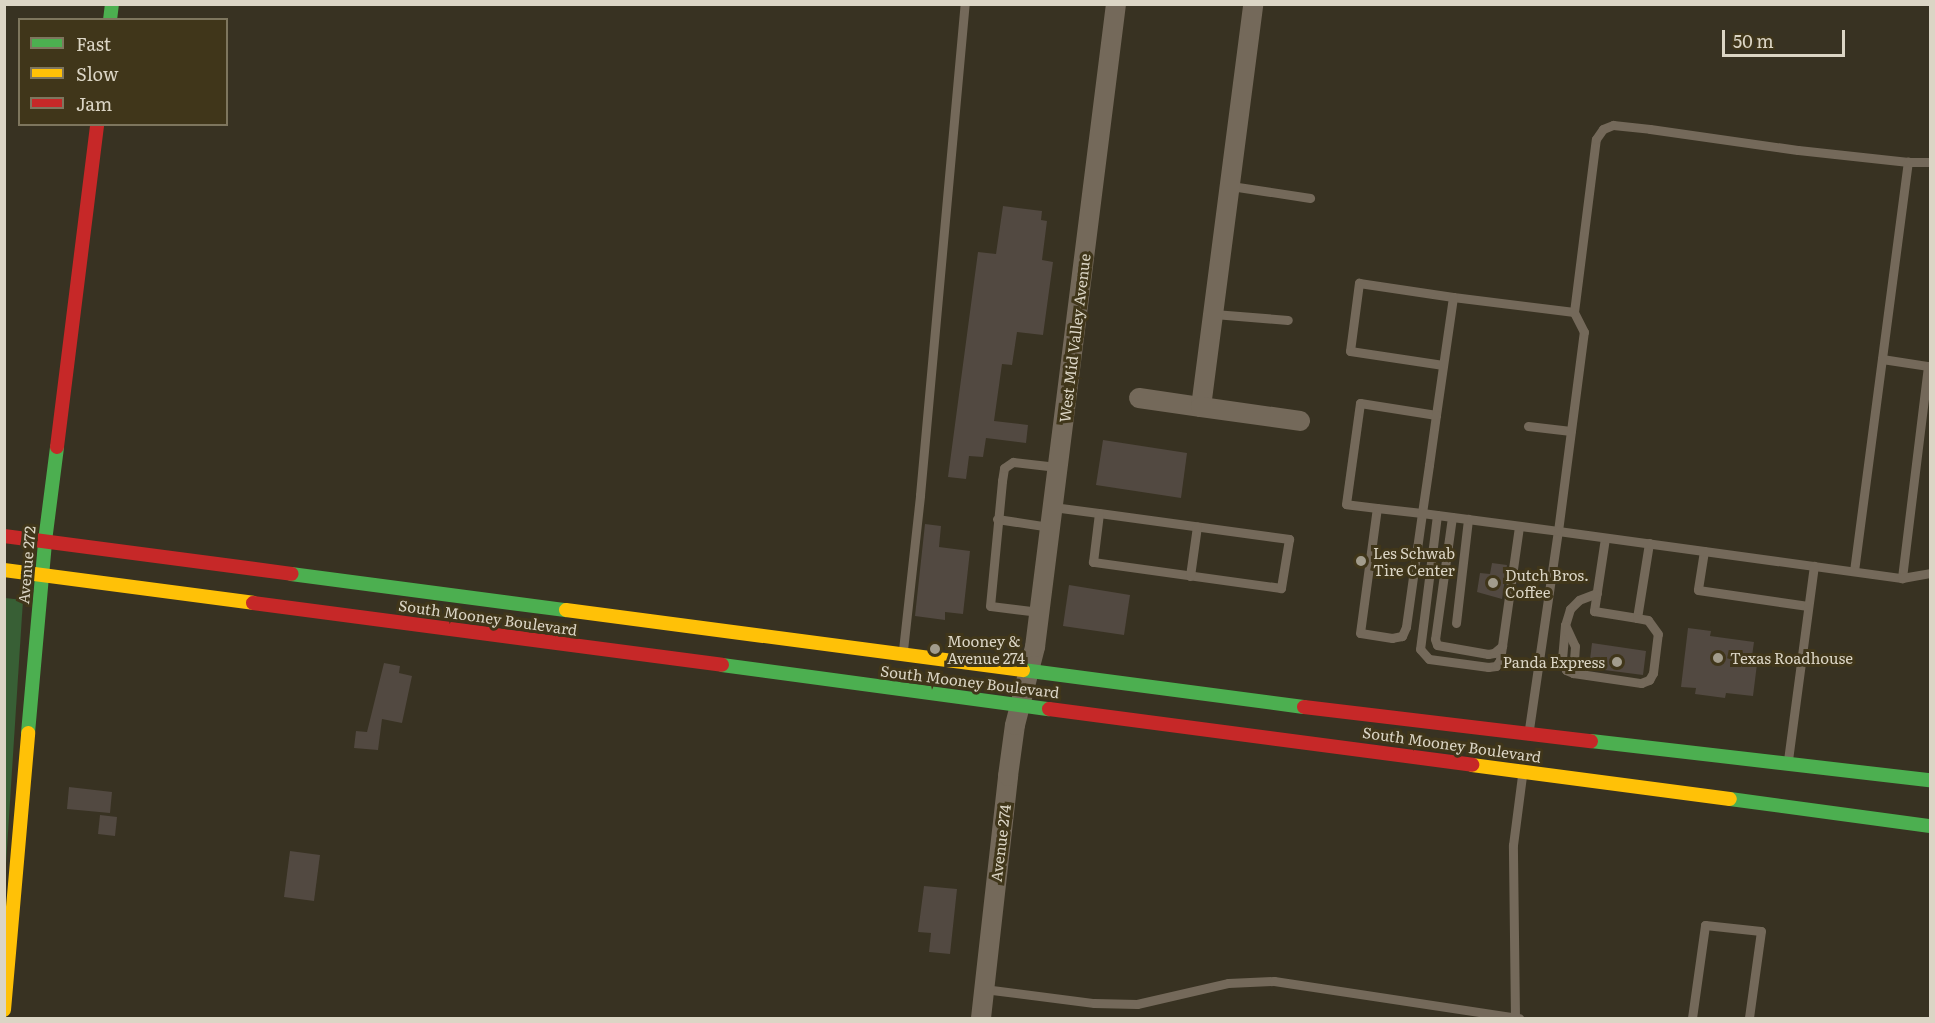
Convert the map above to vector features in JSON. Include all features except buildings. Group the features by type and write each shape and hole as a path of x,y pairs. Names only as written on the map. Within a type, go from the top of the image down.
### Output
{"main road":[{"name":"Avenue 272","path":"4,1010 45,541 97,126"},
{"name":"South Mooney Boulevard","path":"4,536 1528,734 1930,780"},
{"name":"South Mooney Boulevard","path":"4,570 1282,738 1930,826"},
{"path":"1282,738 1316,732 1337,733"},
{"path":"1515,745 1528,734"},
{"path":"1523,771 1527,765 1543,761"},
{"path":"1744,774 1781,763"}],"street":[{"name":"West Mid Valley Avenue","path":"1029,670 1039,612 1116,4"},
{"path":"1201,407 1253,4"},
{"path":"1139,398 1300,421"},
{"name":"Avenue 274","path":"981,1018 999,844 1020,704 1029,670"}],"lane":[{"path":"902,652 920,495 965,4"},
{"path":"1528,734 1584,332 1574,312 1596,139 1603,129 1613,125 1798,150 1908,162 1930,162"},
{"path":"1854,571 1908,162"},
{"path":"1231,186 1310,198"},
{"path":"1443,365 1350,351 1359,283 1574,312"},
{"path":"1377,508 1360,633 1392,638 1402,636 1406,627 1453,297"},
{"path":"1214,314 1288,320"},
{"path":"1882,359 1928,366 1902,578"},
{"path":"1437,414 1360,403 1346,504 1902,578 1930,573"},
{"path":"1528,426 1571,431"},
{"path":"1039,612 990,606 997,519 1004,468 1008,464 1013,462 1057,467"},
{"path":"997,519 1099,513 1289,539 1281,588 1093,562 1099,513"},
{"path":"1437,515 1420,649 1429,659 1488,667 1496,666 1502,646 1519,526"},
{"path":"1452,517 1435,639 1437,645 1488,654 1494,653 1502,646"},
{"path":"1456,623 1468,519"},
{"path":"1191,576 1197,526"},
{"path":"1597,593 1579,600 1570,609 1562,662 1566,670 1641,683 1648,680 1653,673 1658,634 1648,620 1594,612 1597,593 1605,538"},
{"path":"1637,618 1649,543"},
{"path":"1704,551 1698,590 1808,606"},
{"path":"1781,763 1814,566"},
{"path":"984,989 1094,1003 1137,1004 1228,983 1274,981 1517,1018 1513,845 1523,771"},
{"path":"1692,1018 1705,925 1761,931 1749,1018"}],"green space":[{"path":"5,598 23,600 5,879"}],"traffic: fast":[{"path":"110,18 112,4"},
{"path":"28,733 45,541 57,447"},
{"path":"291,574 566,610"},
{"path":"722,665 1049,709"},
{"path":"1023,670 1304,707"},
{"path":"1591,741 1930,780"},
{"path":"1730,799 1930,826"}],"traffic: slow":[{"path":"4,570 253,603"},
{"path":"566,610 1023,670"},
{"path":"4,1010 28,733"},
{"path":"1472,765 1730,799"}],"traffic: jam":[{"path":"57,447 97,126"},
{"path":"4,536 291,574"},
{"path":"253,603 722,665"},
{"path":"1304,707 1591,741"},
{"path":"1049,709 1472,765"}],"place":[{"name":"Les Schwab Tire Center","path":"1361,561"},
{"name":"Dutch Bros. Coffee","path":"1493,583"},
{"name":"Mooney & Avenue 274","path":"935,649"},
{"name":"Texas Roadhouse","path":"1718,658"},
{"name":"Panda Express","path":"1617,662"}]}
